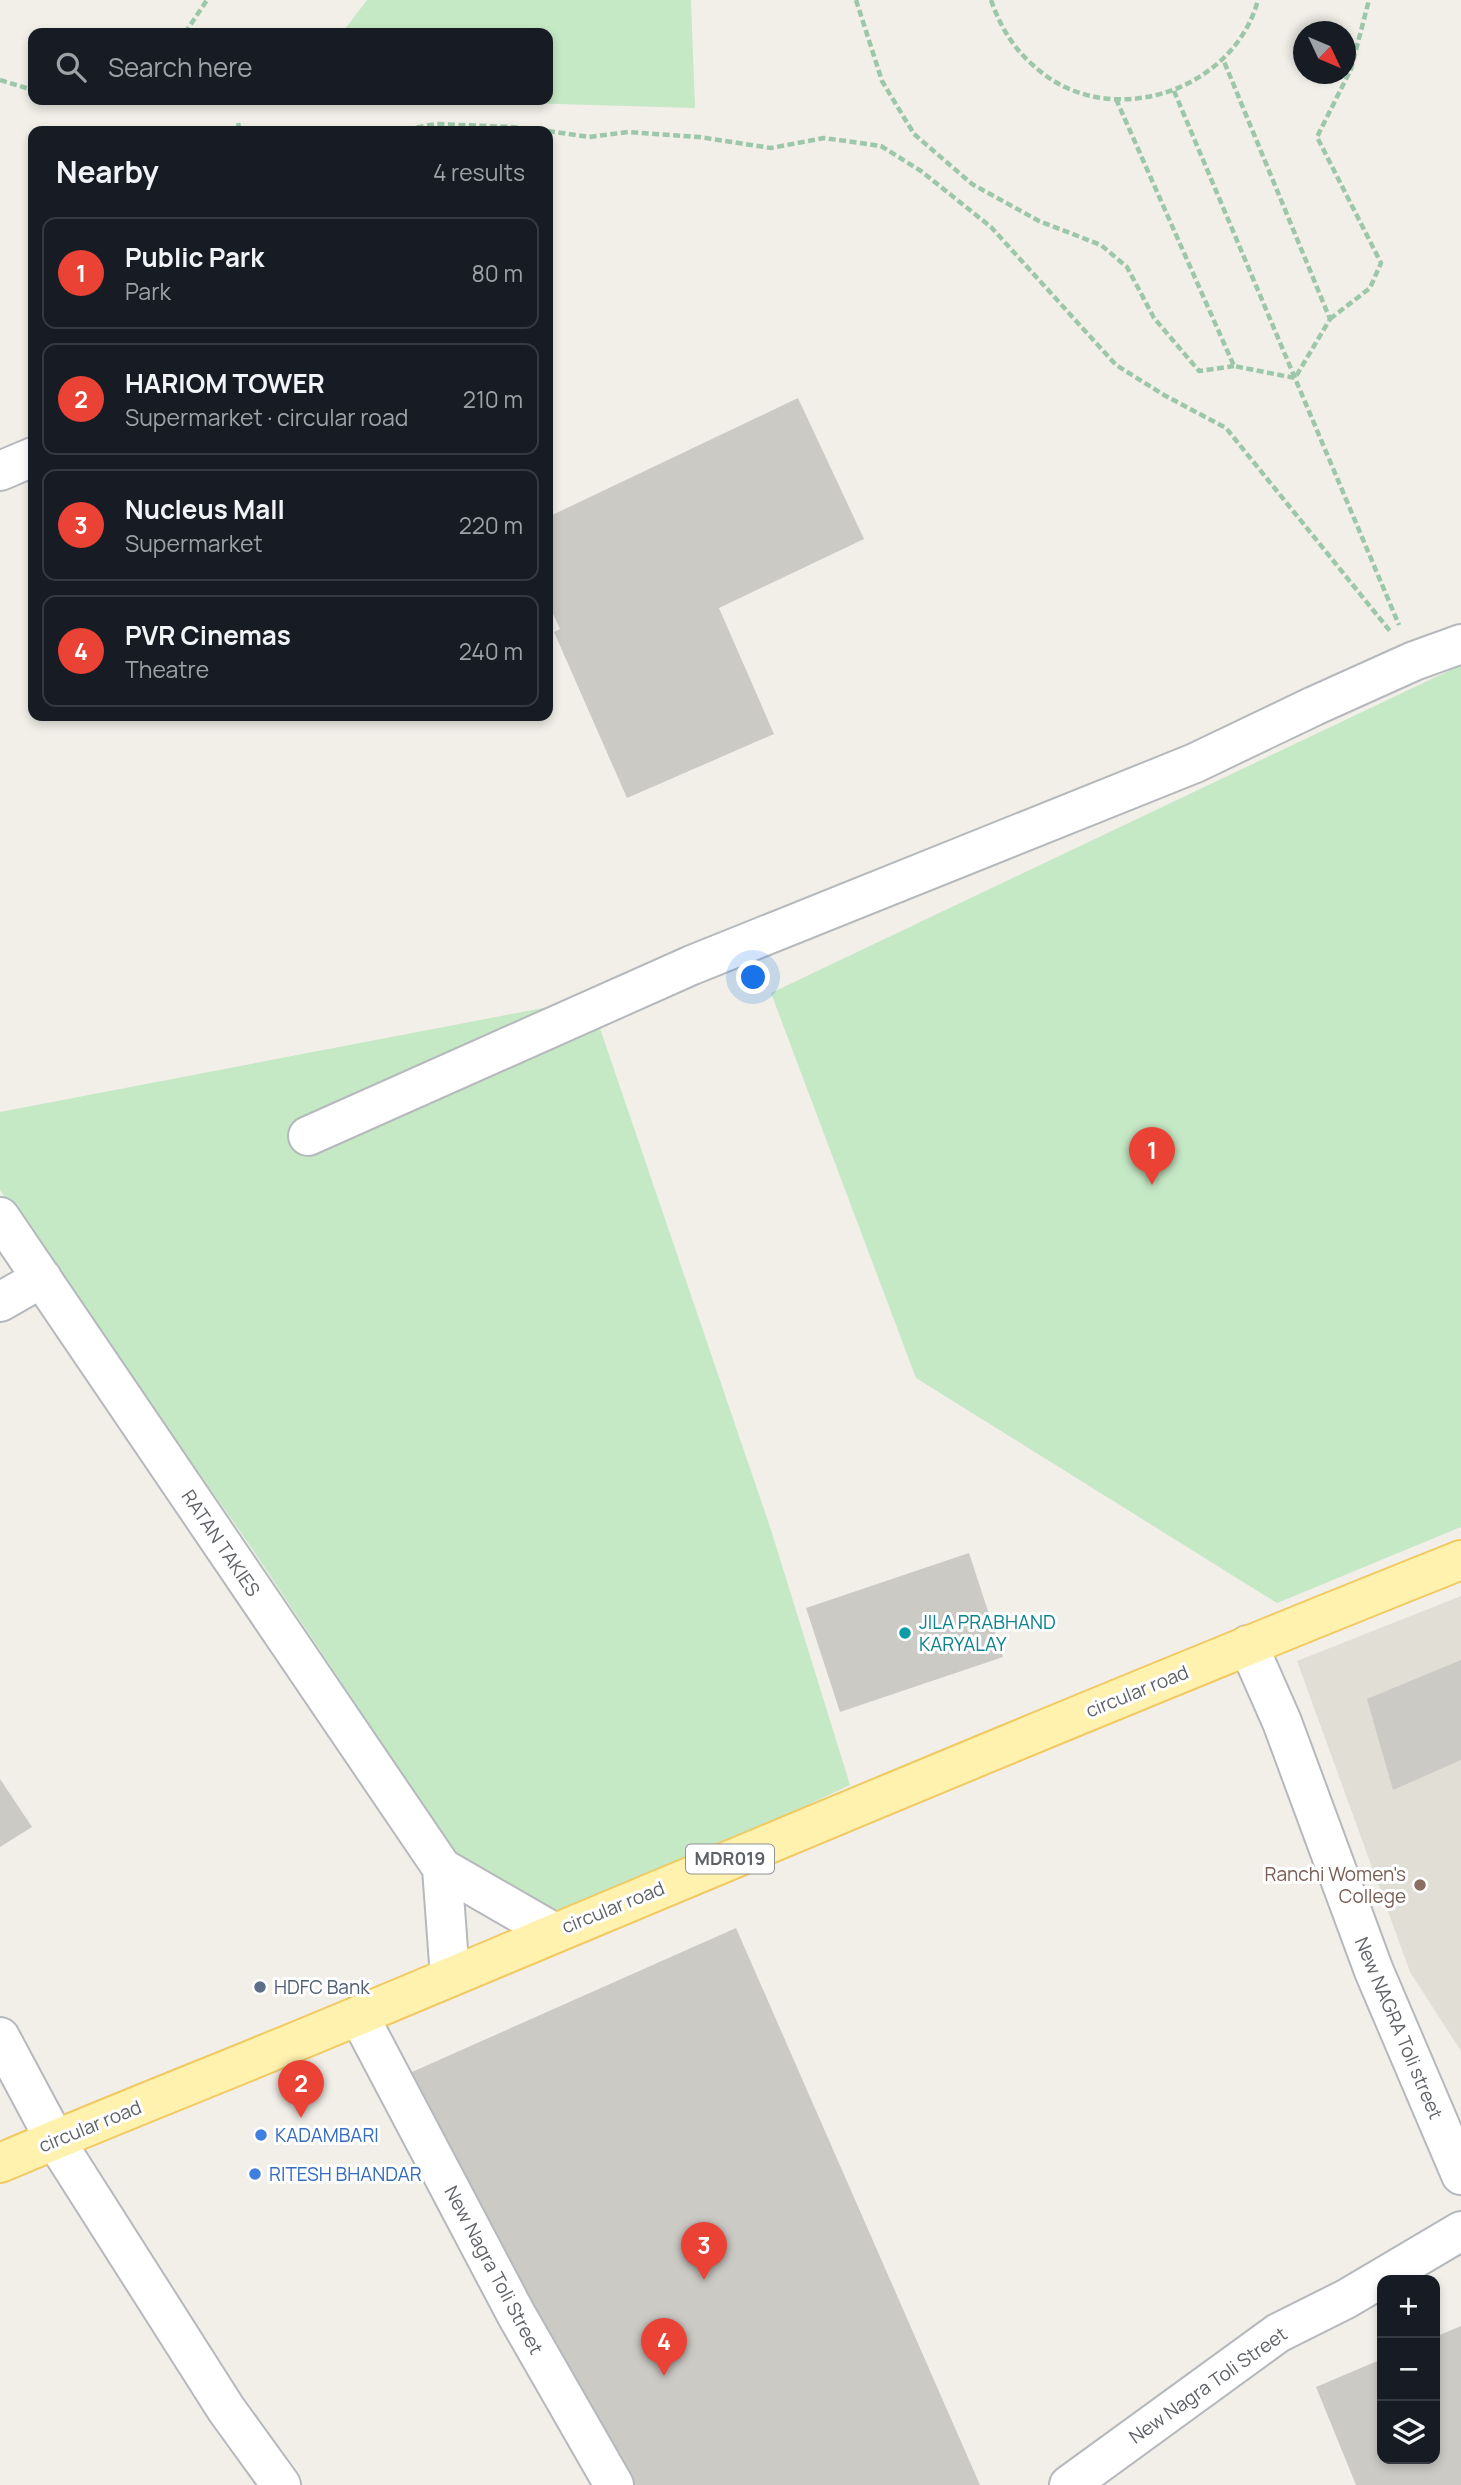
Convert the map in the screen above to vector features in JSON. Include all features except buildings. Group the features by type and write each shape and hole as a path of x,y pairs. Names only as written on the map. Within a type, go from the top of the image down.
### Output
{"main road":[{"name":"circular road","path":"0,2163 1248,1645 1461,1560"}],"street":[{"path":"0,471 28,459"},
{"path":"308,1136 692,965 1195,763 1414,661 1461,644"},
{"name":"RATAN TAKIES","path":"0,1217 442,1868 553,1932"},
{"path":"0,1301 42,1278"},
{"name":"New NAGRA Toli street","path":"1248,1645 1282,1722 1374,1971 1461,2175"},
{"name":"RATAN TAKIES","path":"442,1868 450,1977"},
{"name":"New Nagra Toli Street","path":"359,2015 516,2314 614,2485"},
{"path":"0,2037 55,2140 226,2409 281,2485"},
{"name":"New Nagra Toli Street","path":"1069,2485 1278,2333 1346,2300 1461,2231"}],"path":[{"path":"188,28 206,0"},
{"path":"856,0 882,80 914,134 972,184 1039,221 1101,246 1126,267 1154,318 1199,372 1234,366 1295,378"},
{"path":"991,0 999,22 1035,68 1060,84 1087,95 1116,100 1145,98 1174,91 1200,78 1223,59 1242,36 1258,0"},
{"path":"1295,378 1331,319 1370,288 1381,263 1317,137 1351,69 1369,0"},
{"path":"1223,59 1331,319"},
{"path":"0,80 28,88"},
{"path":"1174,91 1414,661"},
{"path":"1116,100 1234,366"},
{"path":"425,126 487,126"},
{"path":"553,132 589,137 628,132 699,137 771,148 824,138 880,146 891,152 921,171 990,227 1116,365 1226,428 1414,661"}],"shaded area":[{"name":"Ranchi Women's College","path":"1461,1596 1461,2051 1410,1972 1297,1661"}],"green space":[{"path":"367,0 691,0 695,108 553,104 553,28 346,28"},
{"path":"1461,665 1461,1527 1277,1603 916,1378 771,993"},
{"path":"590,999 771,1530 850,1785 557,1923 464,1866 249,1544 0,1190 0,1112"}],"place":[{"name":"Public Park","path":"1152,1185"},
{"name":"JILA PRABHAND KARYALAY","path":"905,1633"},
{"name":"Ranchi Women's College","path":"1420,1885"},
{"name":"HDFC Bank","path":"260,1987"},
{"name":"HARIOM TOWER","path":"301,2118"},
{"name":"KADAMBARI","path":"261,2135"},
{"name":"RITESH BHANDAR","path":"255,2174"},
{"name":"Nucleus Mall","path":"704,2280"},
{"name":"PVR Cinemas","path":"664,2376"}]}
